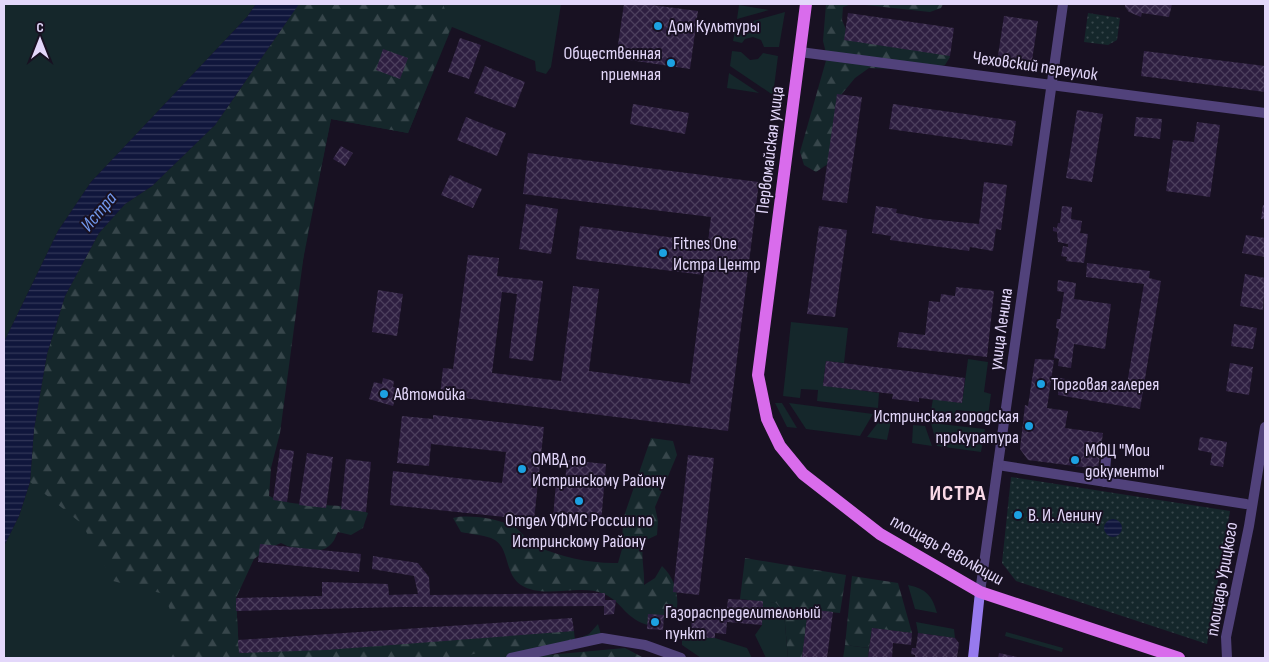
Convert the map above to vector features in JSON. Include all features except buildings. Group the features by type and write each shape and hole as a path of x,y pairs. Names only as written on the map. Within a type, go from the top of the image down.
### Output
{"main road":[{"name":"Первомайская улица","path":"767,419 758,375 806,4"},
{"name":"площадь Революции","path":"767,419 780,446 803,474 880,534 980,592 1179,658"},
{"name":"улица Ленина","path":"973,658 980,592"}],"street":[{"name":"улица Ленина","path":"980,592 1063,4"},
{"name":"Чеховский переулок","path":"800,52 1265,113"},
{"name":"площадь Урицкого","path":"1227,658 1226,637 1249,526 1249,504 1265,427"},
{"path":"1104,482 1106,459"},
{"path":"998,465 1249,504"},
{"path":"511,658 602,638 645,645 680,658"}],"green space":[{"path":"4,4 256,4 247,17 91,182 58,231 5,340 4,350"},
{"path":"297,4 561,4 551,67 546,74 536,71 535,61 452,27 408,133 331,119 236,598 239,653 574,631 575,640 589,634 598,624 602,638 514,658 4,658 4,546 19,516 30,482"},
{"path":"299,4 443,4 451,27 408,133 331,119 305,246 280,433 271,468 269,496 292,503 344,507 368,513 363,528 351,535 338,532 332,543 321,550 300,550 281,543 269,548 254,559 236,598 239,653 574,631 574,640 564,644 477,653 459,658 171,658 181,639 164,594 113,581 82,524 30,482 34,429 47,354 65,296 99,233 125,204 152,186 215,125"},
{"path":"826,4 852,4 843,7 842,20 850,39 946,51 950,57 945,65 924,70 869,68 855,78 841,95 828,164 816,172 804,165 800,152 827,57 823,41"},
{"path":"856,4 943,4 941,8 930,12"},
{"path":"739,5 769,10 737,19"},
{"path":"785,12 779,47 764,47 761,40 753,37 745,39 742,43 733,41 736,26"},
{"path":"1088,13 1120,18 1117,40 1108,45 1084,42"},
{"path":"732,51 741,52 750,60 758,59 763,53 778,56 773,95 730,66"},
{"path":"729,73 759,93 727,88"},
{"path":"791,322 848,328 844,363 826,361 823,385 879,393 878,408 817,401 818,390 801,389 800,398 783,396"},
{"path":"968,359 988,362 984,392 991,394 987,424 976,423 977,412 956,410 955,419 930,416 933,399 962,403"},
{"path":"775,403 782,403 797,428 787,427"},
{"path":"789,403 873,414 860,436 806,429"},
{"path":"880,420 891,421 887,440 867,437"},
{"path":"931,423 985,429 981,452 937,446"},
{"path":"913,425 925,426 932,446 912,443"},
{"path":"651,438 673,441 677,455 655,507 658,521 657,535 644,541 642,552 644,585 655,578 662,566 673,582 677,595 677,608 676,614 651,626 629,615 616,601 604,594 584,590 540,591 521,585 515,580 505,553 497,542 491,538 461,532 453,518 475,517 500,521 513,526 533,544 546,550 587,561 618,563 622,549 623,519"},
{"path":"1011,477 1230,511 1207,644 1016,581 1002,563"},
{"path":"745,558 846,575 840,613 808,610 802,658 788,658 784,612 776,603 740,599"},
{"path":"852,576 898,583 912,633 872,628 869,648 845,645"},
{"path":"908,585 924,591 933,602 937,613 915,609"},
{"path":"763,601 776,603 784,612 788,658 766,658 755,635 762,625"},
{"path":"916,622 954,629 955,638 918,633"},
{"path":"1006,632 1063,648 1062,652 1005,636"},
{"path":"682,636 715,638 747,648 752,658 701,658 682,645"},
{"path":"845,645 869,648 868,658 843,658"},
{"path":"625,648 644,658 515,658"}],"water":[{"name":"Истра","path":"256,4 299,4 215,125 152,186 125,204 99,233 65,296 47,354 34,429 30,482 19,516 4,546 5,340 58,231 91,182 247,17"},
{"path":"1113,519 1119,522 1122,528 1119,534 1113,537 1107,534 1104,528 1107,522"}],"place":[{"name":"Дом Культуры","path":"658,26"},
{"name":"Общественная приемная","path":"671,63"},
{"name":"Fitnes One Истра Центр","path":"663,253"},
{"name":"Торговая галерея","path":"1041,384"},
{"name":"Автомойка","path":"384,394"},
{"name":"Истринская городская прокуратура","path":"1029,426"},
{"name":"МФЦ \"Мои документы\"","path":"1075,460"},
{"name":"ОМВД по Истринскому Району","path":"522,469"},
{"name":"Отдел УФМС России по Истринскому Району","path":"579,501"},
{"name":"В. И. Ленину","path":"1018,515"},
{"name":"Газораспределительный пункт","path":"655,622"}],"district":[{"name":"ИСТРА","path":"958,493"}]}
